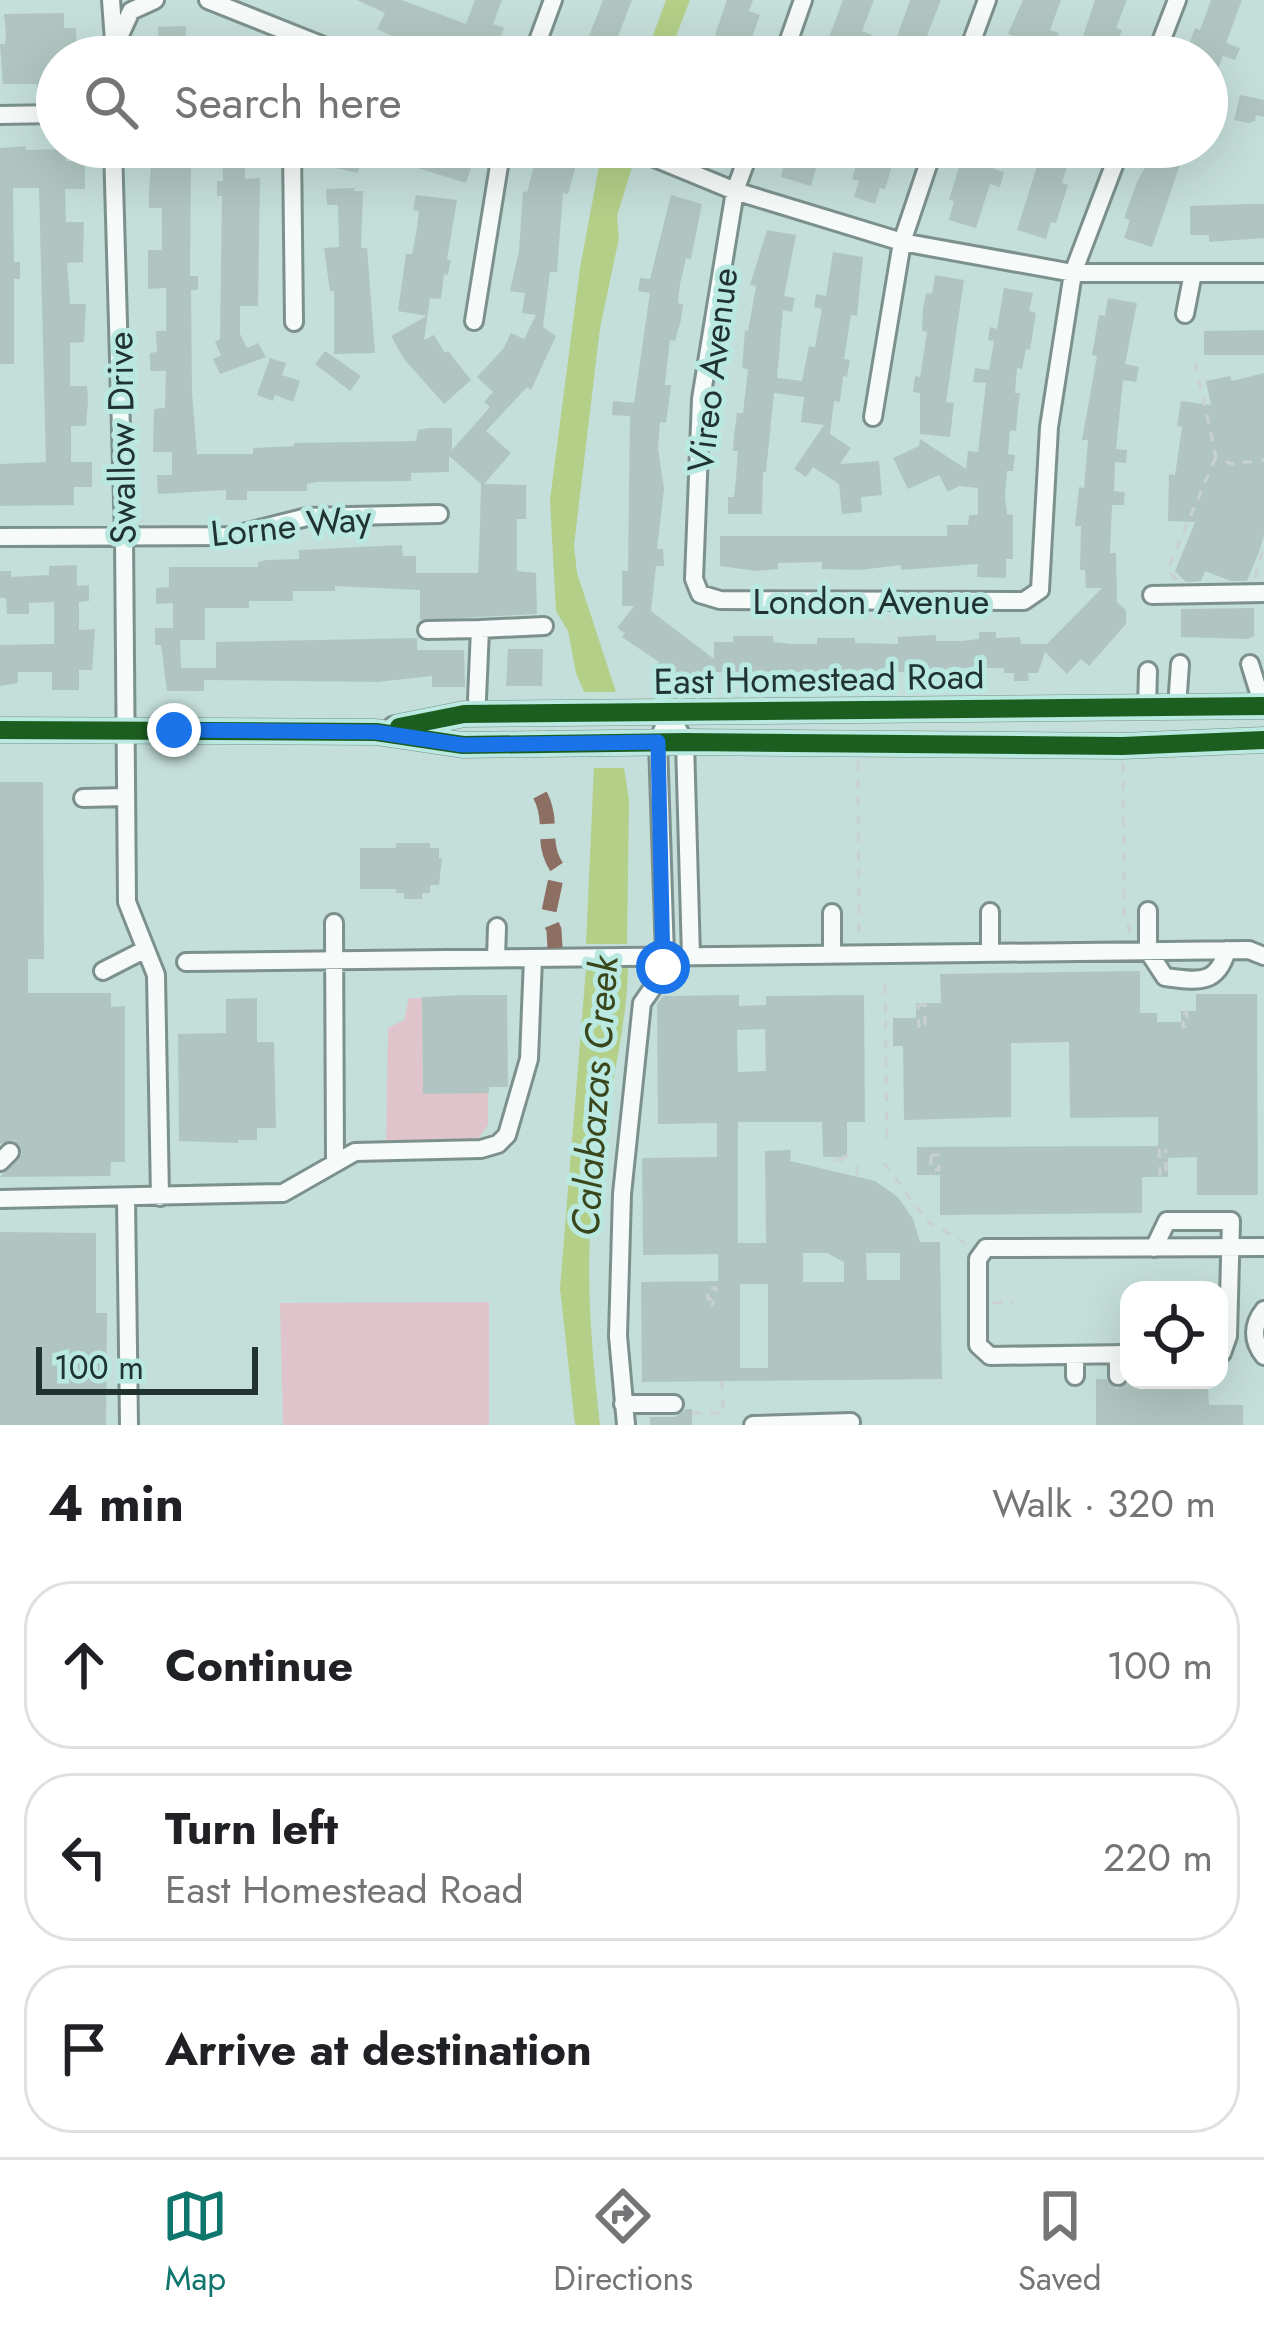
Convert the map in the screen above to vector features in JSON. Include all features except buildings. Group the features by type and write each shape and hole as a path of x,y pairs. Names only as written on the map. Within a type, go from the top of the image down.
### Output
{"main road":[{"name":"East Homestead Road","path":"376,732 464,714 1264,706"},
{"name":"East Homestead Road","path":"0,730 376,732 463,745 1122,746 1264,740"}],"street":[{"path":"111,0 113,36"},
{"path":"121,36 131,11 155,0"},
{"path":"208,0 288,36"},
{"path":"540,36 553,0"},
{"path":"790,36 803,0"},
{"path":"974,36 987,0"},
{"path":"1163,36 1177,0"},
{"path":"0,115 36,114"},
{"name":"Swallow Drive","path":"114,168 124,536 127,902 156,975 160,1197"},
{"path":"292,168 294,322"},
{"path":"474,321 499,168"},
{"path":"679,168 735,191 902,242 1073,273 1264,273"},
{"name":"Vireo Avenue","path":"700,594 694,579 701,399 735,191 743,168"},
{"path":"873,417 902,242 927,168"},
{"path":"1073,273 1113,168"},
{"name":"London Avenue","path":"700,594 719,600 1024,601 1040,590 1049,427 1073,273"},
{"path":"1185,314 1193,273"},
{"name":"Lorne Way","path":"0,537 231,536 307,517 439,514"},
{"path":"1152,595 1264,593"},
{"path":"427,629 544,626"},
{"path":"477,699 480,629"},
{"path":"1177,707 1180,664"},
{"path":"1250,664 1264,706"},
{"path":"1147,708 1148,671"},
{"path":"626,1425 618,1336 622,1194 642,1003 661,976 665,956 658,742 669,713"},
{"path":"669,713 685,742 692,956"},
{"path":"82,798 126,797"},
{"path":"1142,952 1148,911"},
{"path":"990,912 990,952"},
{"path":"832,913 832,954"},
{"path":"334,923 335,1161"},
{"path":"496,958 497,927"},
{"path":"103,970 144,950"},
{"path":"1142,952 1165,977 1205,979 1220,971 1227,950"},
{"path":"186,962 1227,950 1250,950 1264,956"},
{"path":"0,1198 283,1193 356,1152 481,1149 498,1144 507,1135 529,1059 533,958"},
{"path":"126,1198 129,1425"},
{"path":"1154,1249 1167,1220 1231,1221 1228,1336"},
{"path":"1120,1354 990,1355 978,1345 978,1258 986,1248 1264,1247"},
{"path":"1228,1353 1263,1354 1254,1329 1264,1310"},
{"path":"1075,1355 1075,1376"},
{"path":"1118,1376 1120,1367"},
{"path":"623,1404 674,1404"},
{"path":"754,1425 851,1422"}],"path":[{"path":"1186,594 1186,583 1172,576 1169,566 1216,457 1195,362"},
{"path":"1216,457 1232,464 1264,460"},
{"path":"1243,593 1258,574 1264,546"},
{"path":"858,745 859,953"},
{"path":"1122,746 1124,911 1142,952"},
{"path":"885,985 887,1144"},
{"path":"884,1163 927,1221 982,1253"},
{"path":"857,1166 857,1177"},
{"path":"962,1241 962,1253"},
{"path":"712,1299 712,1307"},
{"path":"692,1413 723,1413 722,1381"}],"shaded area":[{"path":"409,998 422,998 423,1093 488,1093 488,1125 475,1143 386,1146 388,1028 404,1020"},
{"path":"489,1302 489,1425 283,1425 280,1303"}],"water":[{"path":"666,0 690,0 676,36 653,36"},
{"path":"599,168 632,168 617,216 619,238 600,328 574,545 577,573 616,692 584,692 568,631 556,611 550,500 580,268"},
{"path":"594,768 624,768 629,800 627,944 586,944"},
{"name":"Calabazas Creek","path":"628,968 589,1246 600,1425 575,1425 560,1288 586,969"}],"marked path":[{"path":"540,795 549,850 558,869 548,916 555,948"}],"cycle path":[{"path":"399,727 464,714 1264,706"},
{"path":"0,730 376,732 463,745 1122,746 1264,740"}],"route":[{"path":"174,730 376,732 463,745 658,742 663,967"}]}
